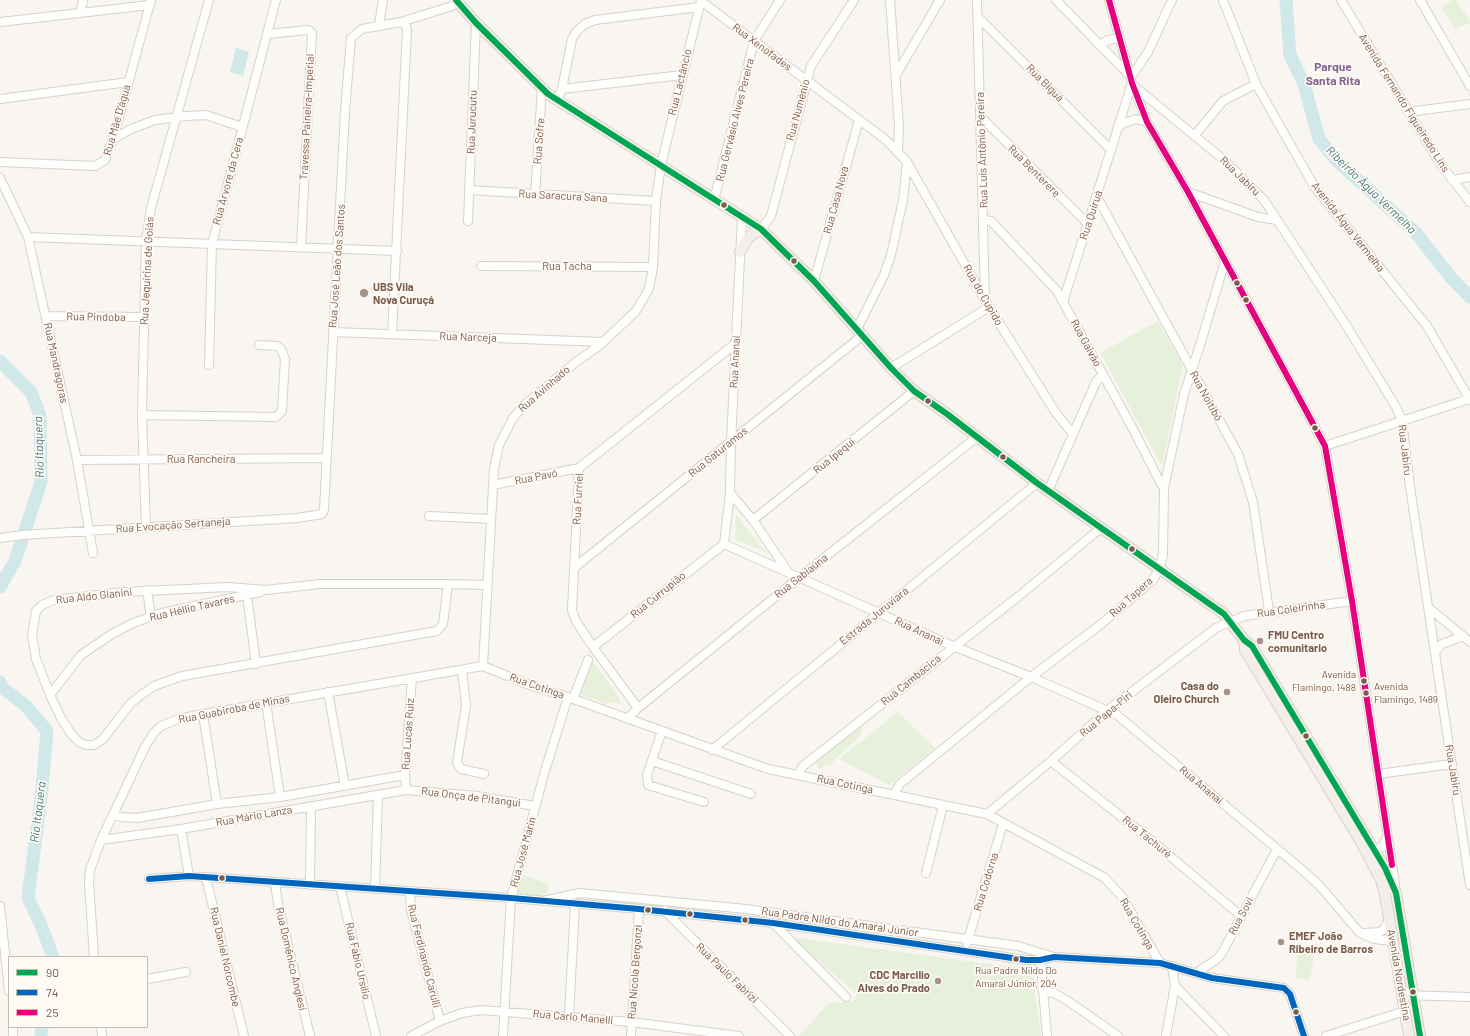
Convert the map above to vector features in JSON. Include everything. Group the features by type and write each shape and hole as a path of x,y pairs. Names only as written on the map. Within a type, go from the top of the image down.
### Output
{"main road":[{"name":"Avenida Nordestina","path":"457,0 476,23 542,88 557,100 761,229 814,281 891,368 914,391 977,437 1037,484 1224,614 1244,640 1252,646 1396,893 1420,1036"},
{"path":"740,252 749,237 761,229"},
{"name":"Avenida Nordestina","path":"1371,852 1384,887 1409,1036"}],"street":[{"path":"80,13 84,0"},
{"name":"Rua Jequirina de Goiás","path":"146,526 145,459 142,415 146,241 151,208 209,0"},
{"name":"Rua Árvore da Cera","path":"209,365 212,244 276,0"},
{"path":"379,26 383,0"},
{"name":"Rua José Leão dos Santos","path":"312,517 322,514 324,510 325,458 351,38 362,29 401,22 452,6 457,0"},
{"name":"Rua Gervásio Alves Pereira","path":"714,200 754,41 780,0"},
{"name":"Rua Numénio","path":"761,229 771,216 806,80 811,66 854,0"},
{"path":"890,0 899,126 898,152"},
{"path":"896,76 940,0"},
{"name":"Rua Luís Antônio Pereira","path":"977,0 987,304"},
{"name":"Rua Jabiru","path":"1056,0 1100,45 1132,81 1224,160 1264,200 1346,325 1396,407 1402,420 1410,487 1430,608 1435,652 1470,886"},
{"path":"1109,0 1132,81 1147,122 1188,192 1325,446 1352,601 1396,893"},
{"name":"Rua Quiruá","path":"1063,302 1132,81 1148,52 1172,0"},
{"name":"Avenida Água Vermelha","path":"1223,0 1256,84 1314,186 1427,326 1470,400"},
{"name":"Avenida Fernando Figueiredo Lins","path":"1341,0 1408,112 1452,180 1470,202"},
{"path":"1420,0 1470,86"},
{"path":"0,22 80,13 151,2"},
{"name":"Rua Mãe D'água","path":"0,162 95,166 105,160 113,139 151,2"},
{"path":"557,100 562,90 572,39 577,31 585,24 596,20 701,3"},
{"name":"Rua Xenofades","path":"701,3 886,140 898,152"},
{"name":"Rua Lactâncio","path":"661,165 701,3"},
{"name":"Rua Biguá","path":"978,17 1111,150"},
{"path":"392,334 407,30 406,26 401,22"},
{"name":"Rua Jurucutu","path":"468,221 476,23"},
{"name":"Travessa Paineira-Imperial","path":"268,34 308,30 312,33 301,247"},
{"path":"1100,45 1108,40 1120,38"},
{"path":"562,90 682,75"},
{"path":"0,99 128,82"},
{"path":"1194,135 1223,101 1256,84"},
{"name":"Rua Sofre","path":"535,195 542,88"},
{"path":"1408,112 1470,104"},
{"path":"113,139 131,129 154,120 176,117 206,115 242,127"},
{"name":"Rua Benterere","path":"981,117 1088,224"},
{"path":"1118,127 1124,123 1136,119 1147,122"},
{"name":"Rua Casa Nova","path":"814,281 858,120"},
{"name":"Rua do Cupido","path":"898,152 907,162 987,304 1056,413 1072,434"},
{"path":"860,332 891,255 903,200 907,162"},
{"name":"Rua Avinhado","path":"483,666 492,485 494,460 499,445 513,418 523,406 602,342 636,311 644,298 649,289 653,267 656,201 661,165"},
{"path":"1452,180 1470,177"},
{"name":"Rua Mandragoras","path":"0,178 28,237 77,460 93,553"},
{"name":"Rua Saracura Sana","path":"469,190 656,201"},
{"path":"1188,192 1258,217 1277,220"},
{"name":"Rua Noitibó","path":"1097,197 1238,454 1254,502 1269,611"},
{"name":"Rua Ananaí","path":"742,217 730,492 724,544 953,646 1031,677 1117,715 1319,885 1360,933"},
{"name":"Rua Gaivão","path":"984,220 991,221 1057,291 1161,484 1164,486"},
{"path":"28,237 396,251"},
{"name":"Rua Tapera","path":"894,794 900,784 1031,677 1124,605 1153,580 1159,569 1163,555 1164,486 1184,394 1225,261"},
{"name":"Rua Tacha","path":"481,266 653,267"},
{"path":"891,368 987,304"},
{"name":"Rua Pindoba","path":"46,316 145,317"},
{"name":"Rua Narceja","path":"333,332 602,342"},
{"name":"Rua Gaturamos","path":"574,568 731,442 860,332"},
{"name":"Rua Furriel","path":"638,708 593,647 576,621 572,610 580,468 701,369 736,344"},
{"path":"142,415 276,417 282,411 285,359 281,349 277,346 260,345"},
{"path":"1048,491 1096,382 1103,374"},
{"name":"Rua Ipequi","path":"753,520 914,391"},
{"path":"1325,446 1402,420 1470,400"},
{"name":"Rua Sabiaúna","path":"628,718 638,708 800,577 977,437"},
{"name":"Rua Rancheira","path":"77,460 325,458"},
{"name":"Rua Pavó","path":"492,485 580,468"},
{"name":"Estrada Juruviara","path":"712,750 878,612 1037,484"},
{"path":"730,492 753,520 788,572"},
{"path":"429,516 491,519"},
{"name":"Rua Evocação Sertaneja","path":"0,538 146,526 312,517"},
{"name":"Rua Cambacica","path":"798,774 803,766 1018,596 1101,528"},
{"name":"Rua Currupião","path":"593,647 724,544"},
{"name":"Rua Aldo Gianini","path":"448,584 443,624 437,631 182,676 154,686 130,704 103,738 94,744 85,745 79,742 72,735 61,718 36,659 32,636 38,607 48,601 54,600 147,590 228,587 266,590 320,584 448,584 486,585"},
{"path":"147,590 151,617"},
{"name":"Rua Héllio Tavares","path":"50,695 81,655 112,634 162,613 247,596 266,590"},
{"path":"247,596 256,664"},
{"name":"Rua Coleirinha","path":"1230,621 1244,616 1269,611 1352,601"},
{"path":"1430,608 1470,642"},
{"name":"Rua Papa-Piri","path":"987,814 1051,761 1108,710 1216,628 1230,621"},
{"path":"1435,652 1442,644 1462,636"},
{"name":"Rua José Marin","path":"503,1036 511,898 535,806 571,698 588,660"},
{"name":"Rua Guabiroba de Minas","path":"94,956 89,882 90,870 101,840 153,734 167,723 203,714 266,702 483,666"},
{"name":"Rua Cotinga","path":"483,666 532,686 628,718 712,750 768,769 987,814 1105,878 1116,888 1123,898 1160,963"},
{"path":"462,670 466,705 457,763 461,769 484,774"},
{"name":"Rua Lucas Ruiz","path":"406,790 405,775 412,678"},
{"path":"328,692 345,786"},
{"path":"266,702 280,797"},
{"path":"203,714 217,804"},
{"path":"662,731 647,775 648,785 704,802"},
{"path":"652,761 751,794"},
{"name":"Rua Tachuré","path":"1051,761 1158,846 1240,916"},
{"path":"1378,774 1452,764"},
{"name":"Rua Mário Lanza","path":"113,815 121,818 137,818 217,804 280,797 405,775"},
{"name":"Rua Mário Lanza","path":"101,840 181,829 406,790"},
{"name":"Rua Onça de Pitangui","path":"406,790 477,796 535,806"},
{"path":"375,889 378,795"},
{"path":"926,873 943,805"},
{"path":"310,885 311,807"},
{"name":"Rua Codorna","path":"968,940 1003,824"},
{"path":"181,829 189,876"},
{"path":"1371,852 1382,847 1388,837"},
{"name":"Rua Sovi","path":"1196,973 1217,959 1277,849"},
{"name":"Rua Padre Nildo do Amaral Júnior","path":"149,879 189,876 511,898 664,911 773,923 1018,958 1040,956 1160,963 1212,978 1284,988 1290,994 1304,1036"},
{"name":"Rua Daniel Norcombe","path":"206,878 244,1036"},
{"name":"Rua Domênico Anglesi","path":"275,883 278,904 310,1036"},
{"name":"Rua Fabio Ursílio","path":"340,887 376,1036"},
{"name":"Rua Ferdinando Carulli","path":"410,891 411,910 440,1021"},
{"name":"Rua Padre Nildo do Amaral Júnior","path":"541,901 569,894 580,893 775,913 1018,946 1040,956"},
{"path":"664,911 665,901"},
{"path":"570,1016 575,904"},
{"path":"0,906 8,982"},
{"name":"Rua Nicola Bergonzi","path":"631,1036 639,909"},
{"name":"Rua Paulo Fabrizi","path":"664,911 790,1036"},
{"path":"775,913 773,923 846,997"},
{"path":"1360,933 1380,932 1384,929 1389,920"},
{"path":"1360,933 1374,939 1393,941"},
{"path":"966,950 968,940"},
{"path":"1040,956 1047,1036"},
{"path":"1166,1036 1175,986 1172,966"},
{"path":"148,979 186,972"},
{"path":"1175,986 1224,1036"},
{"path":"1043,991 1054,993 1118,1036"},
{"path":"1402,995 1470,997"},
{"name":"Rua Carlo Manelli","path":"411,1036 440,1021 462,1013 481,1010 631,1022 739,1036"},
{"path":"1326,1036 1405,1011"}],"green space":[{"path":"1452,0 1456,0 1470,23 1455,29 1441,7"},
{"path":"1158,321 1182,364 1162,466 1100,353"},
{"path":"736,514 745,526 767,553 735,539"},
{"path":"591,659 614,688 620,699 619,704 610,702 608,704 576,693"},
{"path":"898,712 935,748 889,785 839,759"},
{"path":"859,726 862,727 861,735 835,759 831,765 828,764 819,769 816,762"},
{"path":"521,874 549,884 547,893 539,897 516,894"},
{"name":"CDC Marcilio Alves do Prado","path":"790,937 996,965 1032,968 1041,1036 799,1036 829,1003 854,1001 857,994"},
{"path":"1298,952 1314,954 1310,980 1295,977"}],"water":[{"path":"236,48 249,52 243,76 230,72"}],"waterway":[{"name":"Ribeirão Água Vermelha","path":"1286,0 1290,55 1304,84 1319,139 1335,159 1416,233 1452,279 1470,297"},
{"name":"Rio Itaquera","path":"0,361 31,392 40,415 41,482 15,561 0,587"},
{"name":"Rio Itaquera","path":"0,682 3,688 26,706 47,731 41,798 28,898 41,925 53,956"},
{"name":"Rio Itaquera","path":"41,1036 42,1028"}],"transit line":[{"name":"90","path":"456,0 476,23 548,94 761,229 814,281 891,368 914,391 947,414 1037,483 1224,614 1244,640 1252,646 1385,868 1396,893 1420,1036"},
{"name":"25","path":"1109,0 1132,83 1147,122 1188,192 1325,446 1352,601 1392,865"},
{"name":"74","path":"149,879 189,876 511,898 639,909 773,923 1026,960 1040,960 1054,957 1160,963 1212,978 1284,988 1290,994 1304,1036"}],"place":[{"name":"UBS Vila Nova Curuçá","path":"364,293"},
{"name":"FMU Centro comunitario","path":"1260,641"},
{"name":"Avenida Flamingo, 1488","path":"1364,681"},
{"name":"Casa do Oleiro Church","path":"1227,692"},
{"name":"Avenida Flamingo, 1489","path":"1366,693"},
{"name":"EMEF João Ribeiro de Barros","path":"1281,942"},
{"name":"Rua Padre Nildo Do Amaral Júnior, 204","path":"1016,959"},
{"name":"CDC Marcilio Alves do Prado","path":"938,981"}],"district":[{"name":"Parque Santa Rita","path":"1333,74"}]}
